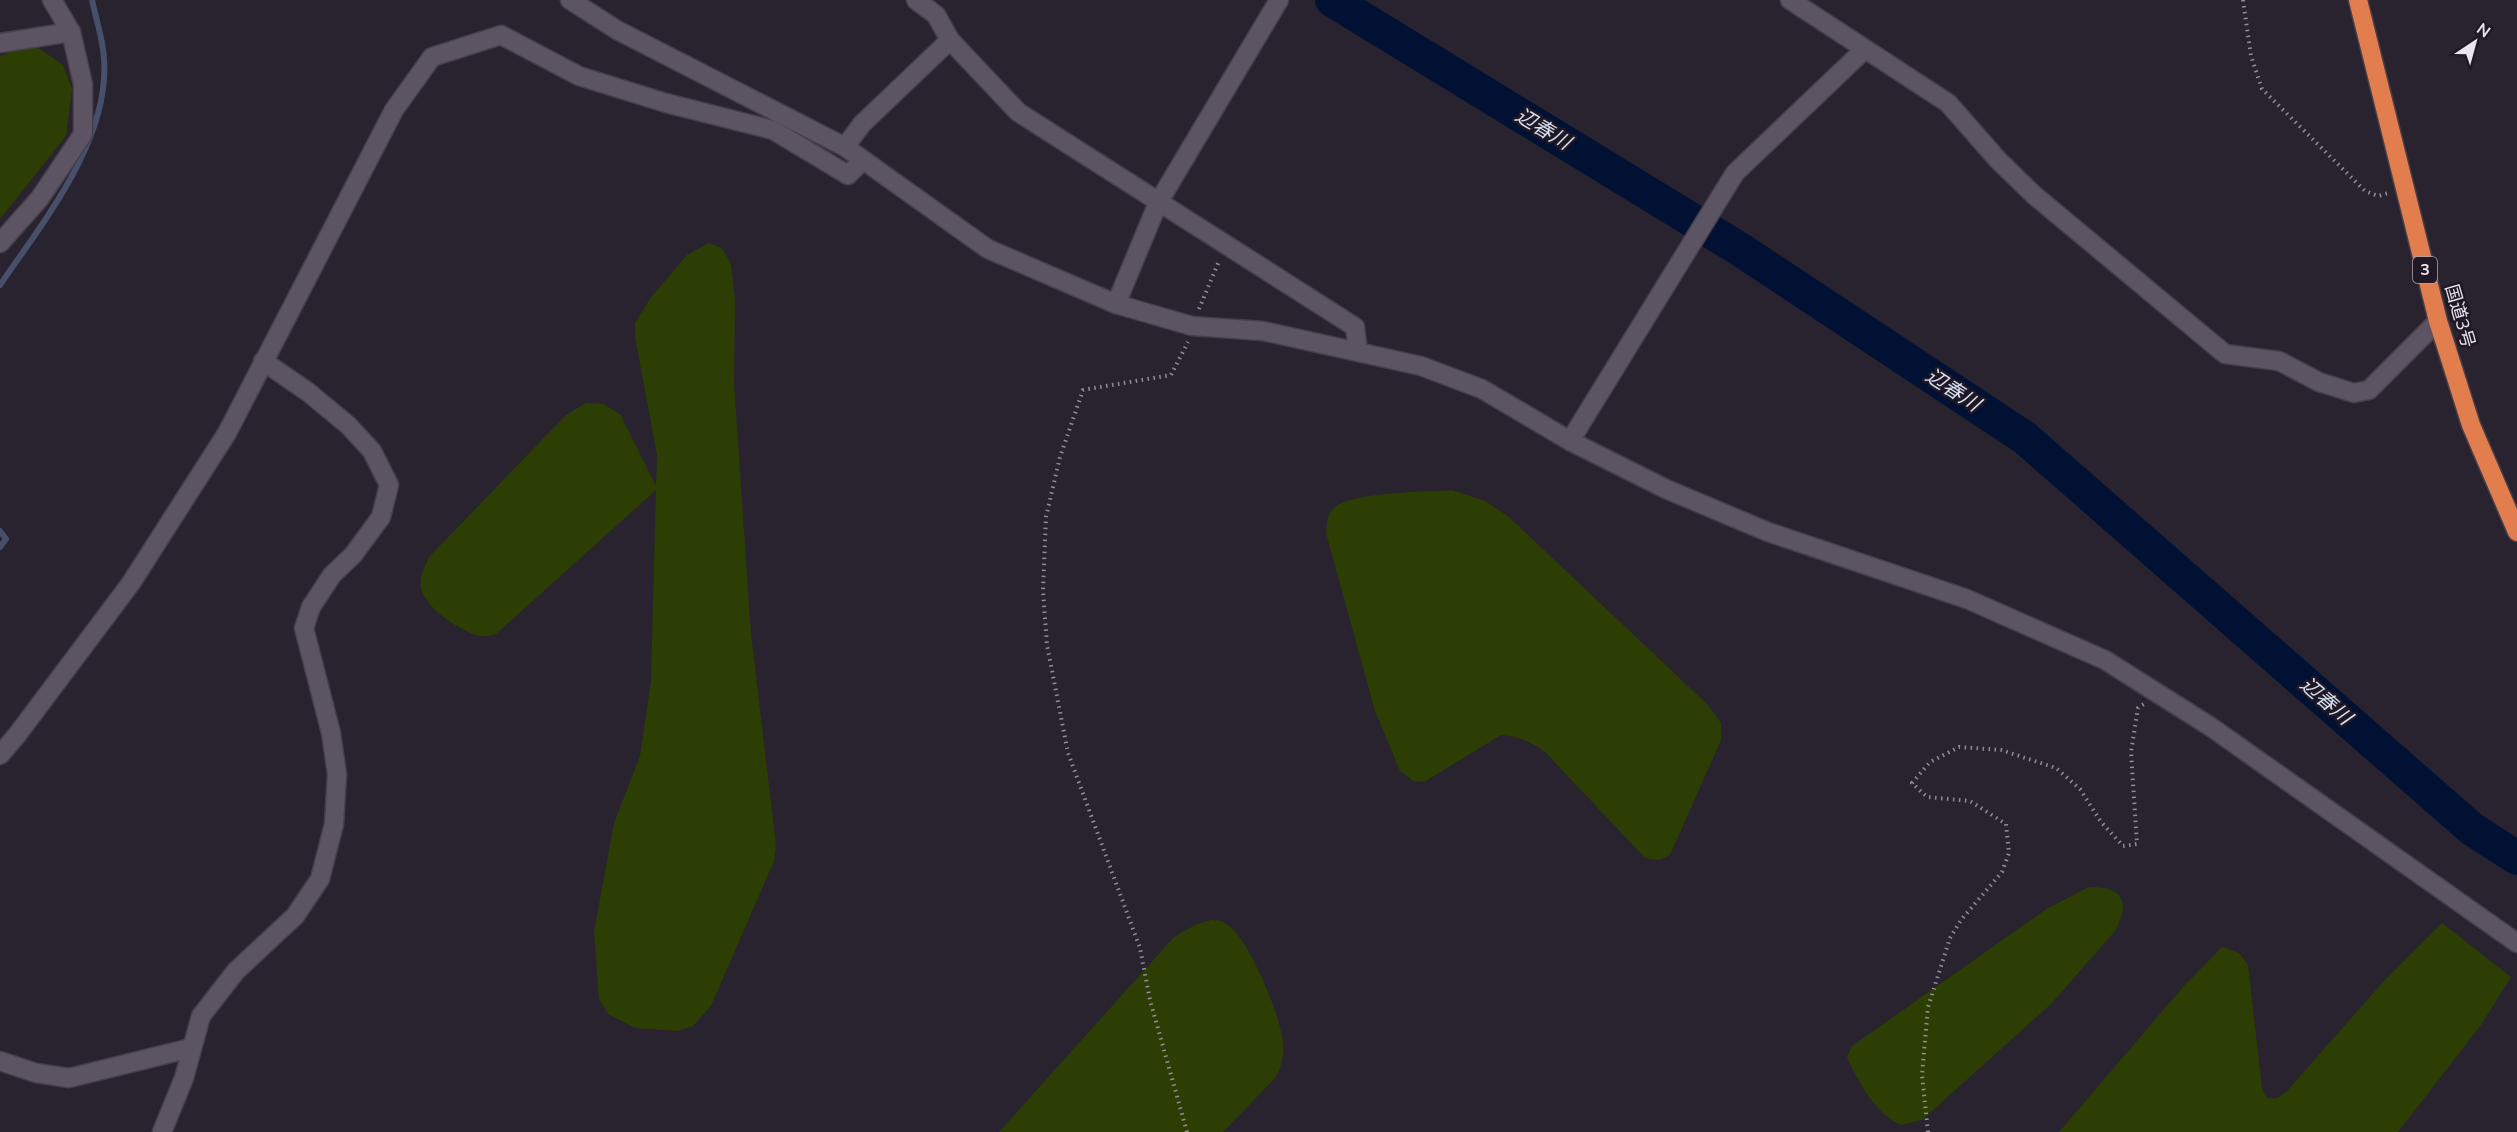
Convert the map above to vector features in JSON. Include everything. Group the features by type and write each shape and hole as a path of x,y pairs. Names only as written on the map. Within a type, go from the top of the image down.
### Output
{"highway":[{"name":"国道3号","path":"2358,0 2438,321 2471,425 2517,532"}],"street":[{"path":"0,243 40,198 83,134 83,84 70,32 52,0"},
{"path":"570,0 617,30 845,147 988,249 1116,304 1192,330 1263,332 1421,366 1482,389 1570,441 1666,489 1768,532 1966,599 2105,660 2160,693 2517,943"},
{"path":"916,0 936,15 950,40 1018,112 1355,327 1358,351"},
{"path":"1790,0 1864,50 1948,102 1998,160 2034,195 2225,354 2279,361 2319,382 2354,393 2369,390 2438,321"},
{"path":"1116,304 1158,203 1274,8"},
{"path":"0,43 70,32"},
{"path":"0,755 131,583 227,433 394,110 432,57 501,35 579,76 666,103 773,130 848,175 863,160"},
{"path":"845,147 862,124 950,40"},
{"path":"1570,441 1722,192 1736,173 1864,50"},
{"path":"162,1132 184,1078 190,1048 201,1016 236,971 295,916 320,879 334,824 337,774 331,733 304,628 311,607 332,575 353,555 381,517 389,485 372,451 348,425 308,392 263,361"},
{"path":"0,1061 36,1073 69,1078 190,1048"}],"path":[{"path":"2243,0 2251,56 2262,89 2365,191 2378,196 2404,189"},
{"path":"1187,1132 1150,1000 1140,948 1068,753 1047,645 1043,591 1046,517 1060,457 1083,390 1172,375 1226,246"},
{"path":"1928,1132 1922,1075 1928,1007 1950,938 1961,920 2002,872 2009,853 2006,824 1970,801 1927,797 1912,783 1930,762 1959,747 2001,750 2056,768 2080,789 2101,822 2123,846 2137,844 2132,741 2138,708 2160,693"}],"green space":[{"path":"33,44 63,65 72,89 66,136 0,219 0,56"},
{"path":"709,243 722,248 731,264 735,300 734,383 751,634 776,845 774,861 711,1006 693,1026 677,1031 635,1028 608,1014 599,999 594,932 614,823 640,756 651,681 656,490 496,634 482,636 474,634 445,618 429,603 421,588 421,580 429,557 566,415 586,403 603,404 620,414 656,486 657,455 635,337 635,323 651,297 687,255"},
{"path":"1452,490 1485,501 1509,517 1707,704 1721,723 1721,740 1670,855 1659,860 1645,858 1545,752 1519,738 1501,735 1424,782 1413,781 1400,771 1375,711 1326,533 1327,522 1330,512 1335,507 1357,498"},
{"path":"2089,887 2110,890 2121,898 2123,904 2120,920 2115,931 2051,1004 1922,1120 1902,1125 1884,1114 1862,1087 1851,1066 1847,1057 1852,1046 2048,908"},
{"path":"1211,920 1228,925 1236,933 1255,963 1271,1000 1283,1046 1282,1062 1276,1077 1223,1132 999,1132 1174,937 1195,925"},
{"path":"2442,923 2511,977 2481,1025 2398,1132 2059,1132 2183,987 2222,947 2239,953 2248,965 2262,1088 2266,1097 2275,1098 2287,1091 2383,982"}],"waterway":[{"path":"0,285 70,179 96,120 103,89 104,59 92,0"},
{"name":"辺春川","path":"1332,0 1741,250 2025,438 2472,829 2517,858"},
{"path":"0,531 6,539 0,547"}]}
